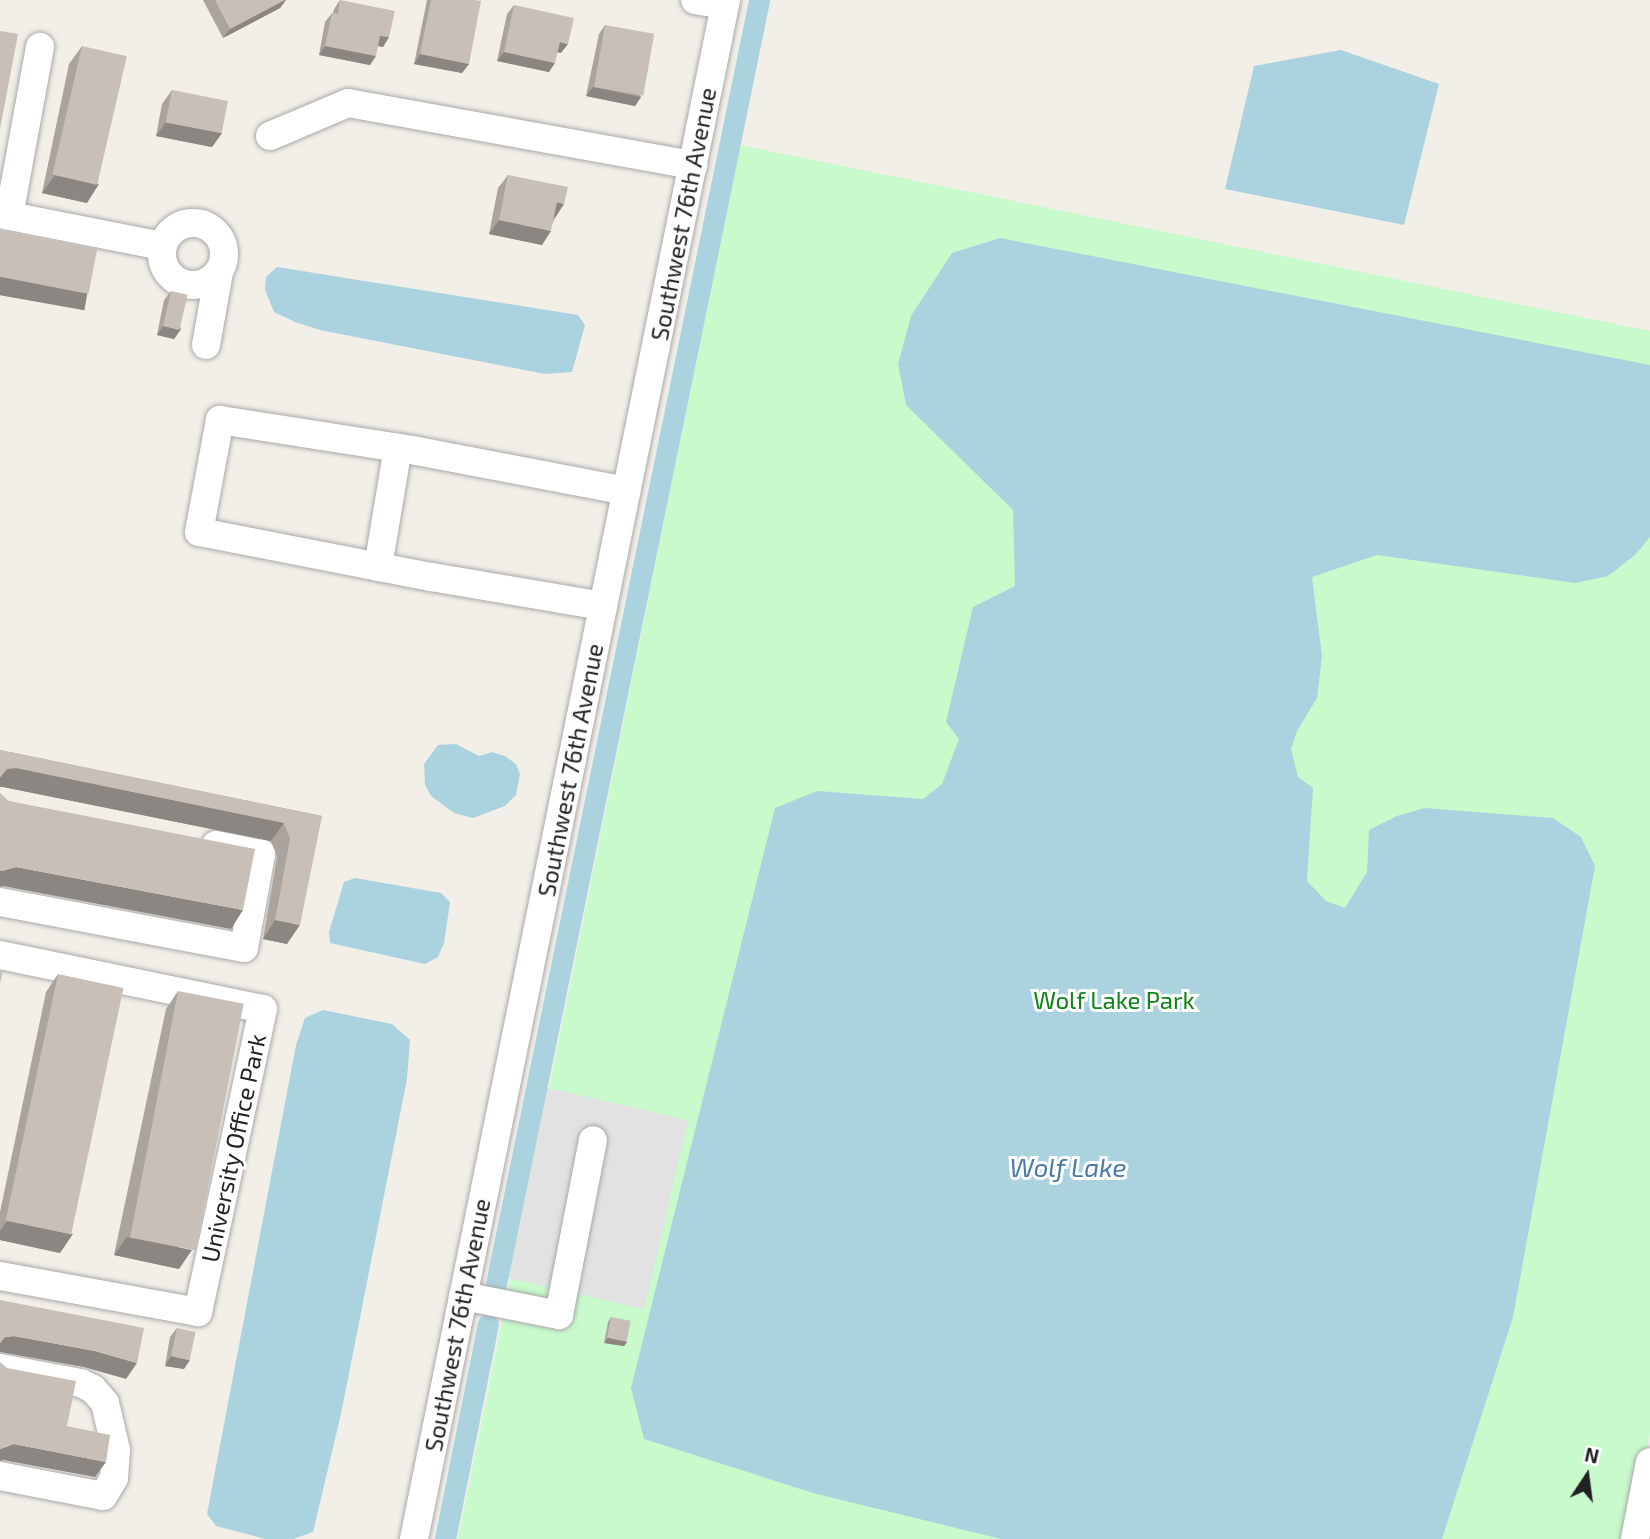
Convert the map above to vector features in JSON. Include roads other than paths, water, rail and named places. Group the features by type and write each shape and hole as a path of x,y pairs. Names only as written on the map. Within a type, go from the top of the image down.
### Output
{"street":[{"path":"695,0 725,3"},
{"name":"Southwest 76th Avenue","path":"414,1539 725,3"},
{"path":"40,47 5,215 162,246"},
{"path":"270,136 348,103 692,165"},
{"path":"206,345 219,272 224,262 222,240 206,226 184,223 167,236 161,256 168,274 184,285 203,284 219,272"},
{"path":"603,606 199,533 220,420 398,448 626,491"},
{"path":"378,567 398,448"},
{"path":"0,902 244,948 261,854 192,840"},
{"name":"University Office Park","path":"0,955 263,1009 198,1312 0,1276"},
{"path":"463,1296 558,1315 593,1140"},
{"path":"0,1368 81,1383 93,1389 105,1403 116,1450 114,1478 103,1496 0,1476"},
{"path":"1635,1539 1650,1462"}],"water":[{"path":"1341,50 1439,84 1404,225 1225,189 1254,66"},
{"name":"Wolf Lake","path":"1000,238 1650,365 1650,537 1635,555 1608,576 1575,583 1377,555 1312,577 1322,656 1317,698 1297,731 1291,749 1298,777 1313,788 1307,881 1326,901 1345,908 1367,872 1369,830 1397,816 1425,808 1553,818 1581,837 1595,866 1513,1317 1442,1539 1001,1539 813,1493 644,1439 631,1388 775,808 817,791 923,799 942,784 959,739 946,722 973,607 1015,586 1013,510 906,405 898,364 911,316 952,253"},
{"path":"277,267 578,315 585,325 572,372 545,374 320,330 295,322 274,312 265,290 266,277"},
{"path":"456,744 479,756 492,752 505,756 516,764 520,774 516,795 505,806 473,818 454,813 431,796 425,785 424,764 438,745"},
{"path":"355,878 441,893 450,902 444,943 438,957 425,964 330,943 329,932 344,882"},
{"path":"323,1010 392,1024 410,1040 407,1079 341,1414 313,1532 293,1539 265,1539 216,1526 207,1514 296,1045 305,1018"}],"waterway":[{"path":"496,1284 759,0"},
{"path":"445,1539 488,1324"}],"park label":[{"name":"Wolf Lake Park","path":"1114,1000"}]}
